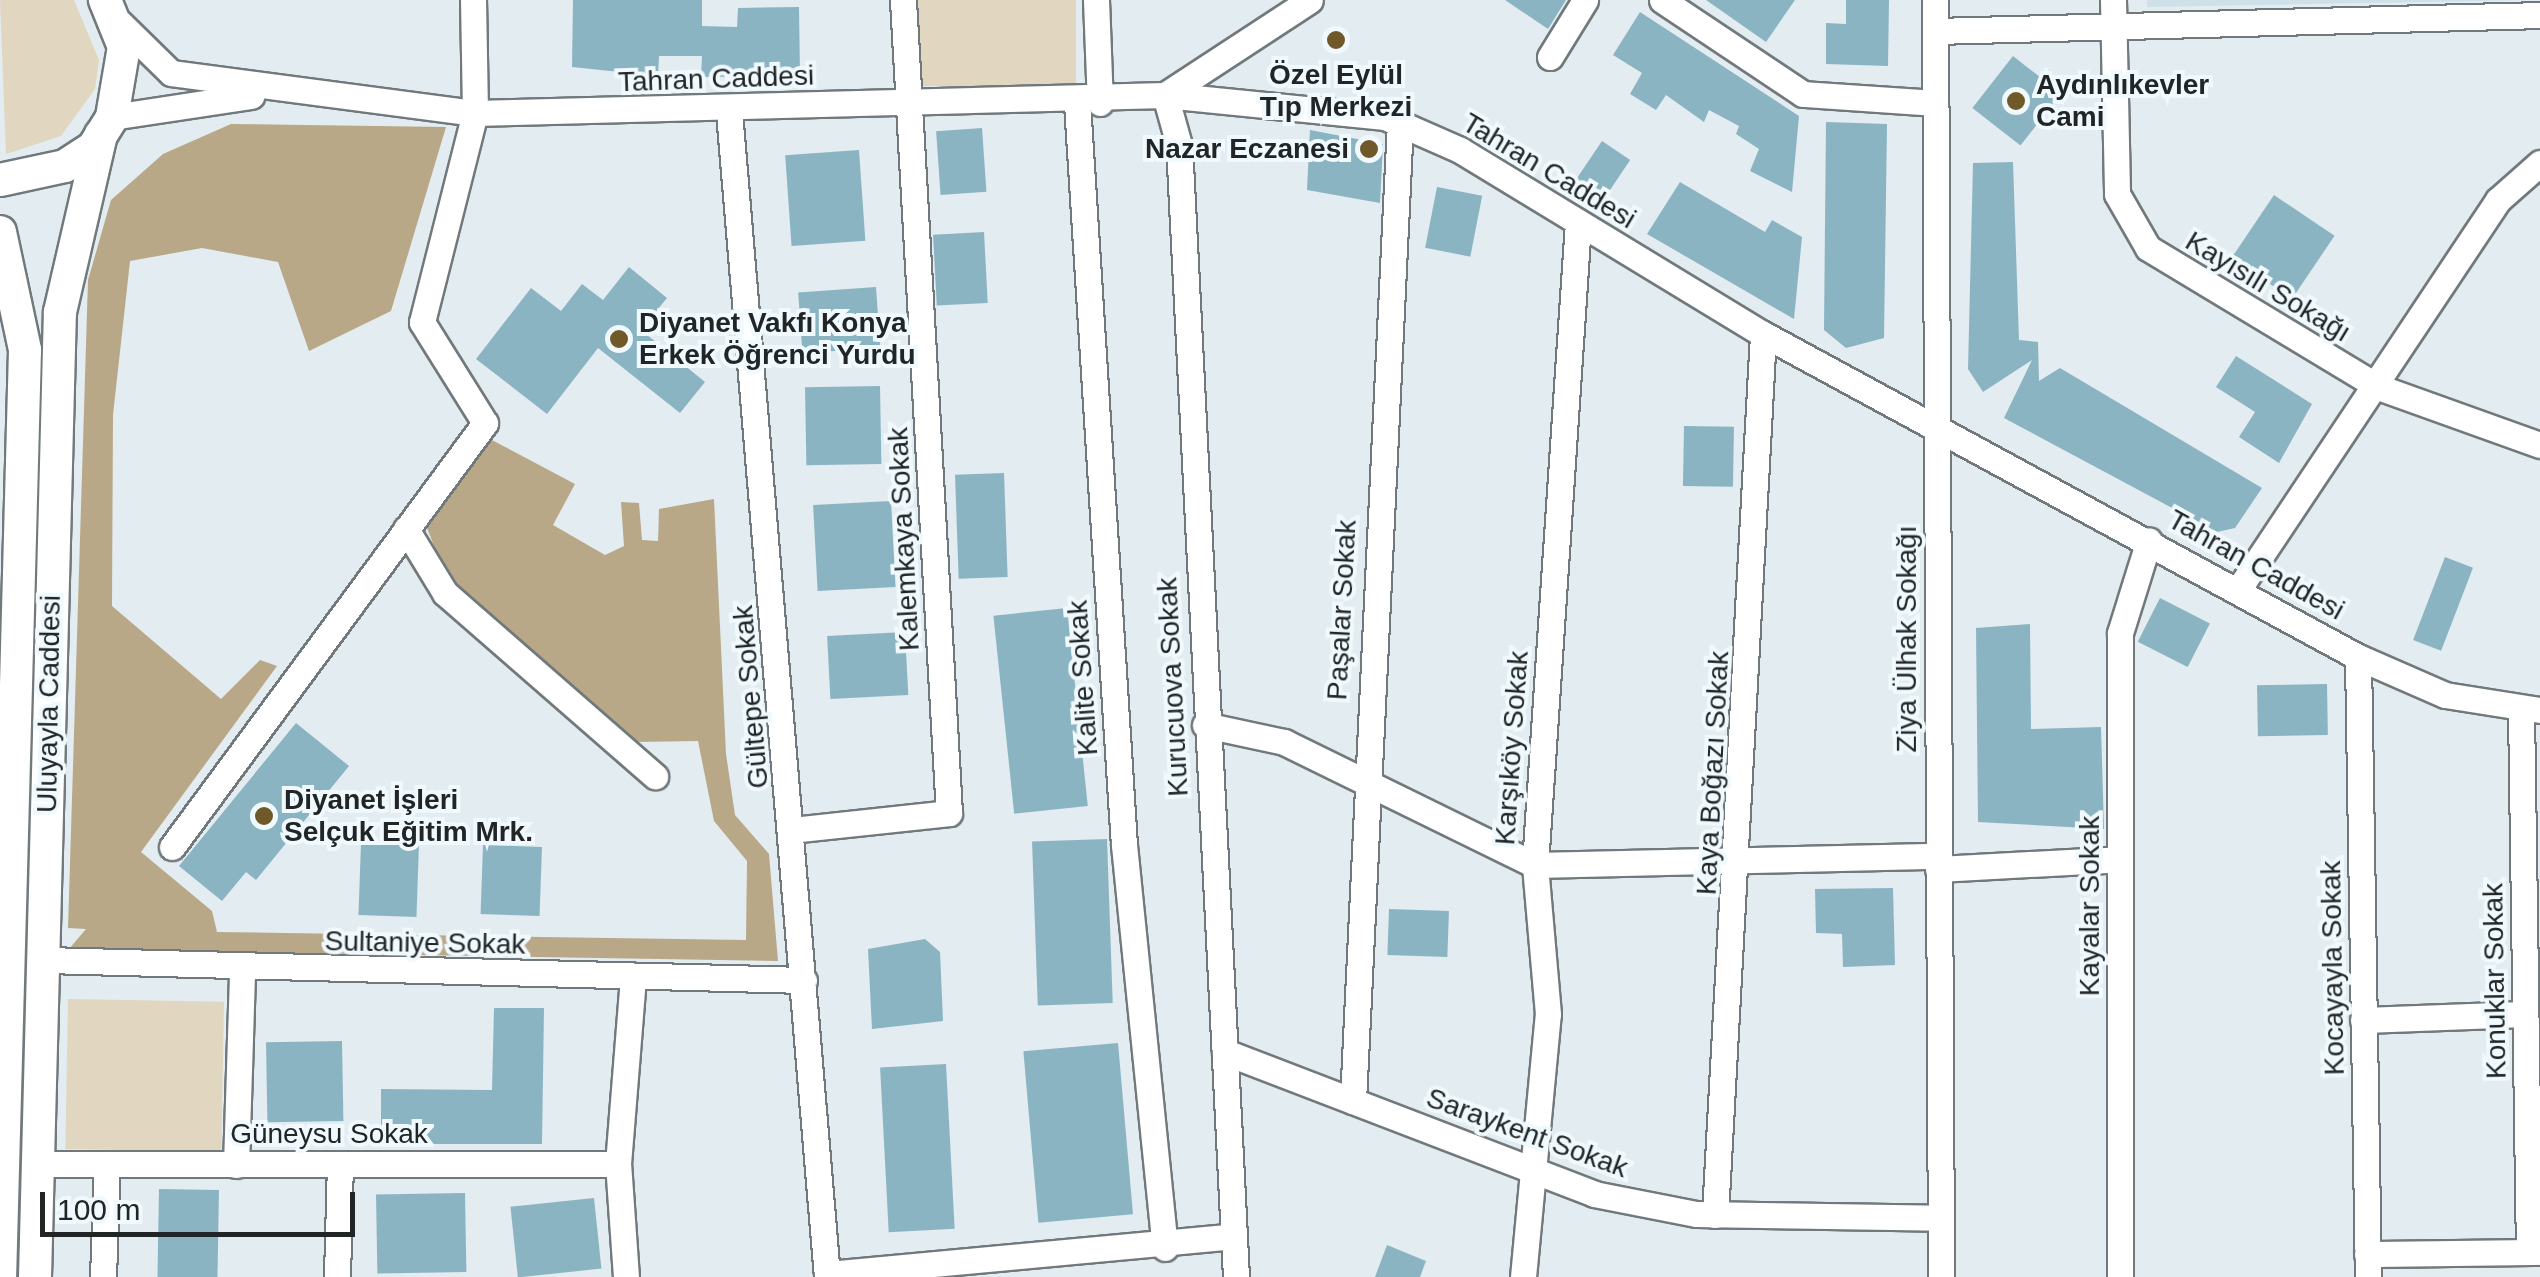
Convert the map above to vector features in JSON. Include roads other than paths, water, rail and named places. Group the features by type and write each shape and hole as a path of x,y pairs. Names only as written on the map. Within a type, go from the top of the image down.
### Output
{"main road":[{"name":"Uluyayla Caddesi","path":"0,1277 21,816 60,312 106,126 124,83 110,7"},
{"path":"0,180 65,166 106,126"},
{"name":"Uluyayla Caddesi","path":"0,232 25,350 10,619 21,816 45,960 35,1277"}],"street":[{"path":"172,847 485,424 422,322 476,113 473,0"},
{"path":"903,0 908,102"},
{"name":"Kalite Sokak","path":"1096,0 1088,102 1124,844 1165,1248"},
{"path":"1165,95 1310,0"},
{"path":"1550,57 1585,0"},
{"path":"1662,0 1803,94 1936,103"},
{"name":"Ziya Ülhak Sokağı","path":"1935,0 1941,1277"},
{"name":"Kayısılı Sokağı","path":"2113,0 2117,194 2148,248 2378,388 2540,445"},
{"name":"Tahran Caddesi","path":"110,7 140,52 170,73 476,113 729,112 908,102 1088,102 1165,95 1294,103 1400,123 1578,222 1763,334 2240,587 2358,658 2444,695 2531,710"},
{"path":"1935,32 2113,30 2540,15"},
{"name":"Tahran Caddesi","path":"106,126 302,90"},
{"name":"Kurucuova Sokak","path":"1165,95 1179,145 1205,725 1236,1277"},
{"name":"Kalemkaya Sokak","path":"792,830 950,813 908,102"},
{"name":"Gültepe Sokak","path":"729,112 827,1276"},
{"name":"Paşalar Sokak","path":"1354,1101 1363,784 1400,123"},
{"path":"2240,587 2378,388 2498,200 2540,163"},
{"name":"Karşıköy Sokak","path":"1523,1277 1537,1172 1548,1014 1535,865 1578,222"},
{"name":"Kaya Boğazı Sokak","path":"1715,1214 1740,864 1763,334"},
{"path":"406,530 445,593 655,776"},
{"name":"Kayalar Sokak","path":"2120,1277 2120,633 2149,540"},
{"name":"Kocayayla Sokak","path":"2358,658 2368,1266"},
{"name":"Konuklar Sokak","path":"2531,710 2525,1014 2534,1252"},
{"path":"1205,725 1284,742 1535,865 2120,859"},
{"name":"Sultaniye Sokak","path":"45,960 242,970 804,980"},
{"path":"236,1164 242,970"},
{"path":"626,1277 618,1164 634,976"},
{"path":"2364,1020 2525,1014"},
{"name":"Saraykent Sokak","path":"1224,1052 1594,1194 1715,1214 1940,1218"},
{"name":"Güneysu Sokak","path":"39,1164 618,1164"},
{"path":"104,1277 108,1164"},
{"path":"336,1277 340,1164"},
{"path":"827,1276 1165,1248 1234,1236"},
{"path":"2368,1266 2534,1252"}],"place":[{"name":"Özel Eylül Tıp Merkezi","path":"1336,40"},
{"name":"Aydınlıkevler Cami","path":"2016,101"},
{"name":"Nazar Eczanesi","path":"1369,149"},
{"name":"Diyanet Vakfı Konya Erkek Öğrenci Yurdu","path":"619,339"},
{"name":"Diyanet İşleri Selçuk Eğitim Mrk.","path":"264,816"}]}
